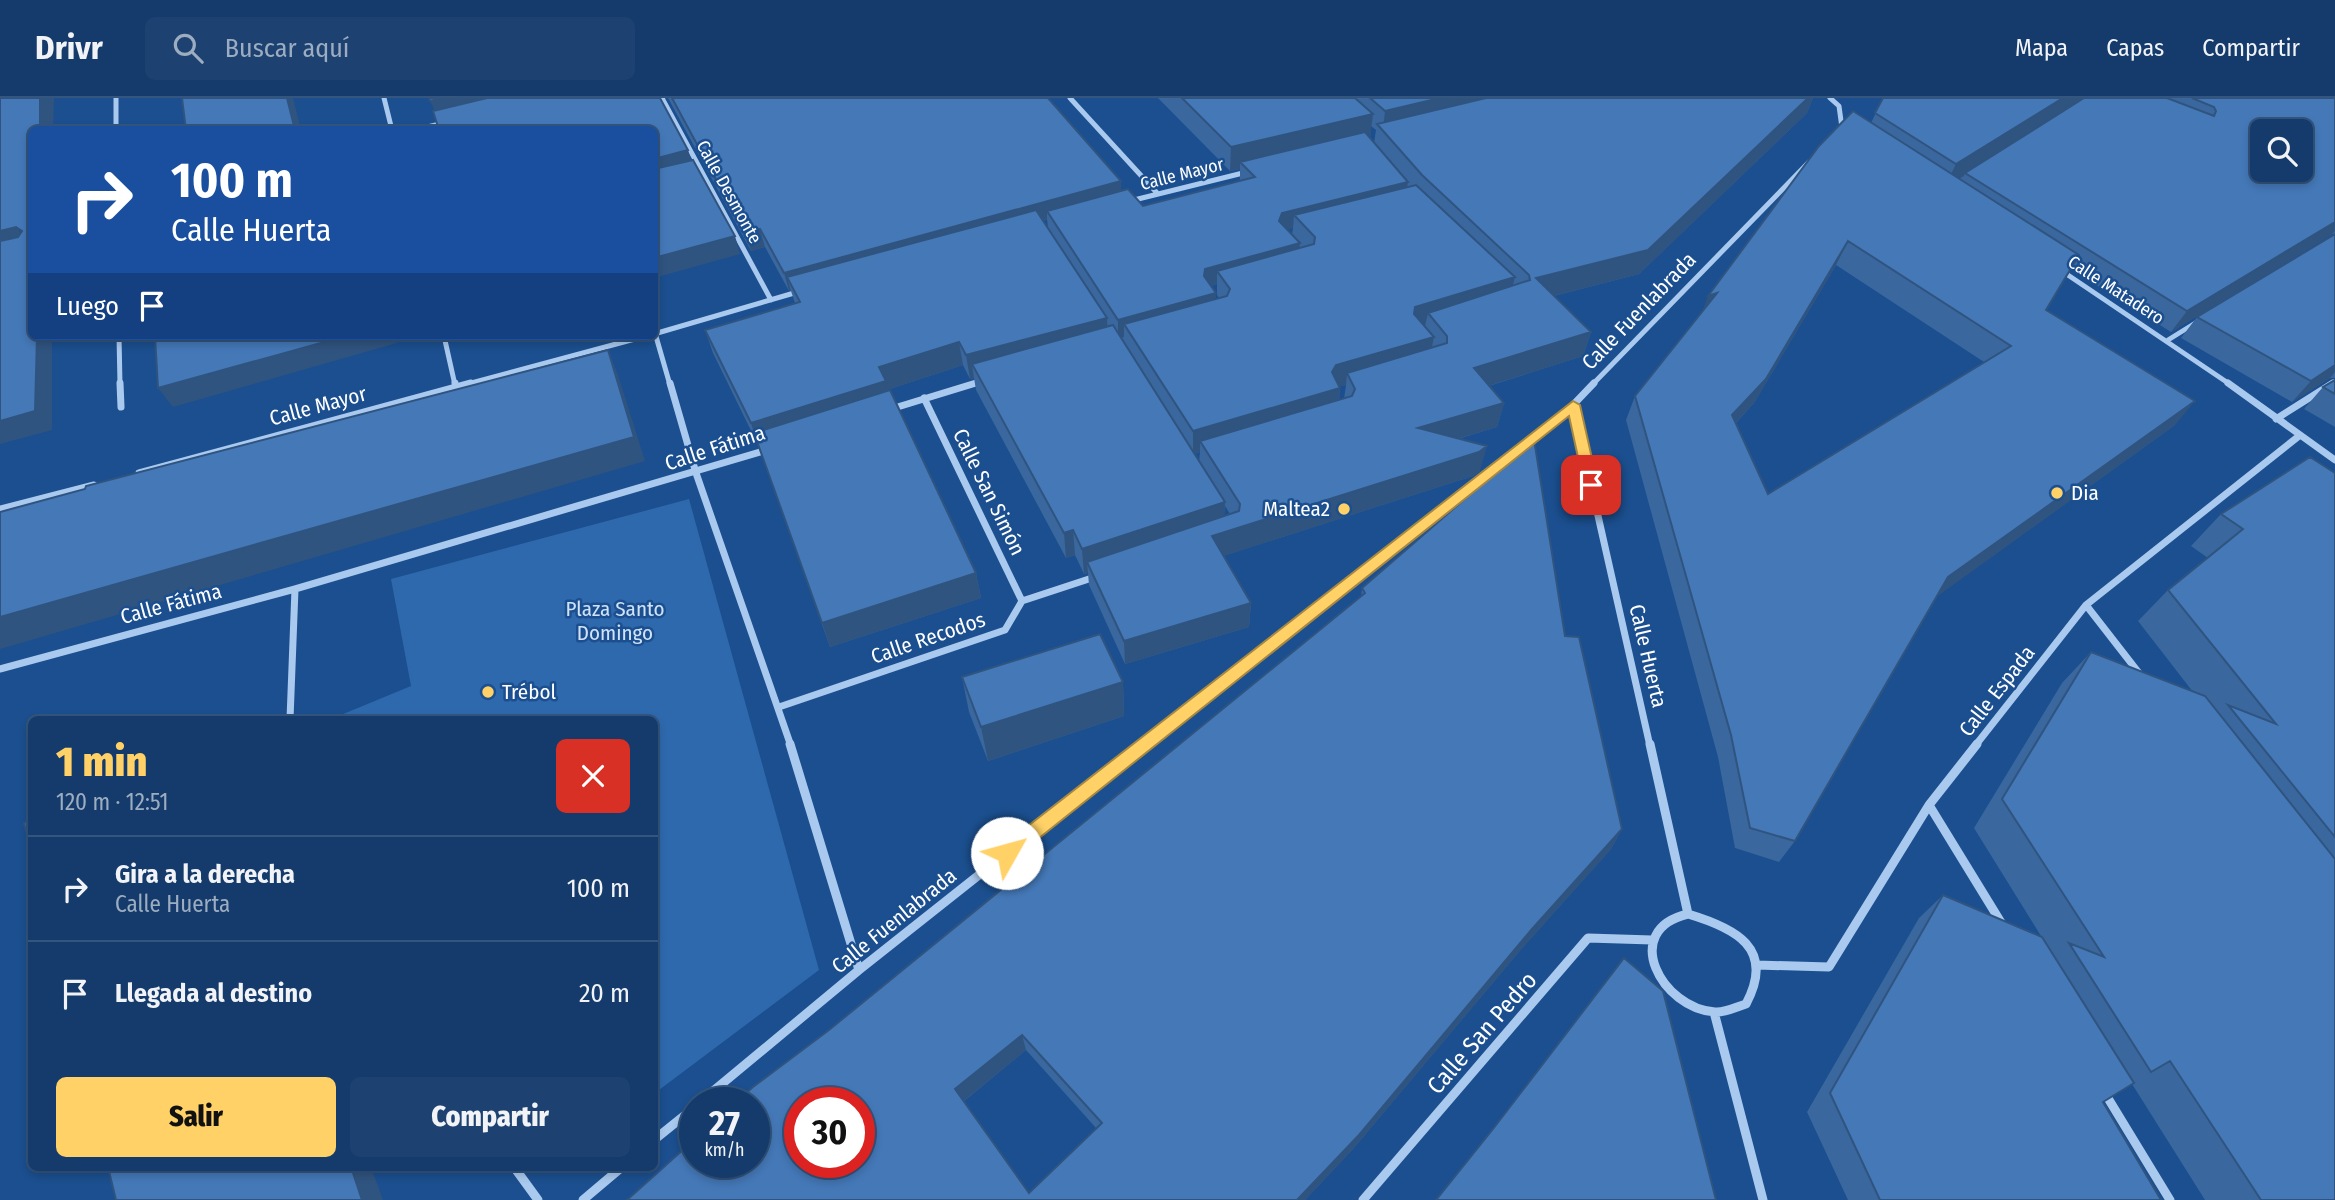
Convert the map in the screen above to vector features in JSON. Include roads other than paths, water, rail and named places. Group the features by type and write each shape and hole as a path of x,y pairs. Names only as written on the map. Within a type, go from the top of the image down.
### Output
{"street":[{"path":"116,98 116,126"},
{"path":"384,98 392,126"},
{"name":"Calle Desmonte","path":"662,98 771,300"},
{"path":"1070,98 1158,194"},
{"path":"1830,98 1839,106 1842,128 1853,135"},
{"path":"431,126 454,120"},
{"path":"1832,138 1842,128"},
{"name":"Calle Fuenlabrada","path":"718,1087 859,970 1573,405 1813,158"},
{"name":"Calle Mayor","path":"1119,204 1261,168"},
{"path":"690,175 701,172"},
{"name":"Calle Matadero","path":"2056,267 2168,340 2335,460"},
{"path":"658,332 811,289"},
{"path":"2168,340 2204,318"},
{"path":"119,340 121,407"},
{"path":"445,340 456,388"},
{"name":"Calle Mayor","path":"134,474 631,340"},
{"path":"657,340 696,473 779,707 859,970"},
{"path":"886,411 987,380"},
{"path":"2276,419 2335,382"},
{"name":"Calle San Simón","path":"924,398 1022,601"},
{"name":"Calle Huerta","path":"1573,405 1688,914"},
{"name":"Calle Espada","path":"1757,965 1829,967 1929,805 2086,605 2299,436"},
{"name":"Calle Fátima","path":"0,668 295,589 696,473 772,448"},
{"path":"0,509 107,481"},
{"path":"1022,601 1101,575"},
{"path":"289,716 295,589"},
{"name":"Calle Recodos","path":"779,707 1006,630 1022,601"},
{"path":"2086,605 2144,680"},
{"path":"1929,805 2007,933"},
{"path":"1688,914 1730,928 1746,943 1757,965 1756,987 1746,1004 1714,1012 1675,998 1655,973 1652,940 1664,922 1688,914"},
{"name":"Calle San Pedro","path":"1363,1200 1588,938 1652,940"},
{"path":"1714,1012 1763,1200"},
{"path":"2099,1084 2170,1200"},
{"path":"658,1137 679,1120"},
{"path":"517,1171 538,1200"},
{"path":"583,1200 617,1171"}],"place":[{"name":"Dia","path":"2057,493"},
{"name":"Maltea2","path":"1344,509"},
{"name":"Trébol","path":"488,692"}],"park label":[{"name":"Plaza Santo Domingo","path":"615,621"}]}
